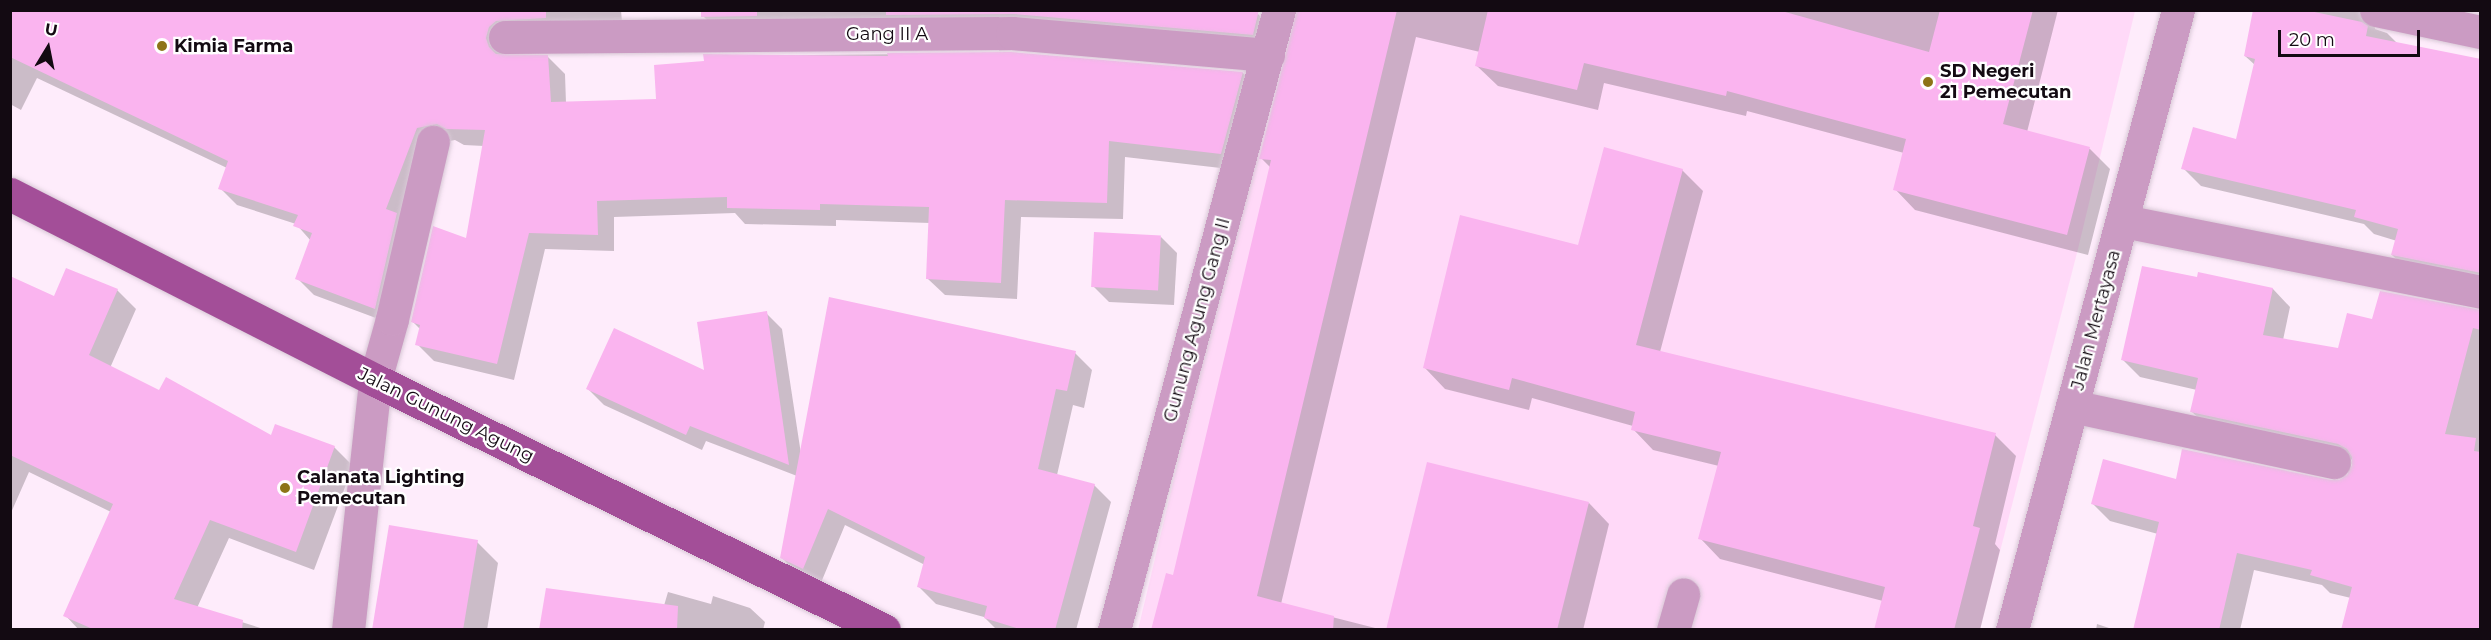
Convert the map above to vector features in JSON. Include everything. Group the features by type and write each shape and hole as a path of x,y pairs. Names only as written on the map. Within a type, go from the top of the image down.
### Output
{"main road":[{"name":"Jalan Gunung Agung","path":"10,194 375,380 884,630"}],"street":[{"name":"Gunung Agung Gang II","path":"1114,630 1280,10"},
{"name":"Jalan Mertayasa","path":"2012,630 2178,10"},
{"path":"2376,10 2481,32"},
{"name":"Gang II A","path":"505,37 1012,33 1268,55"},
{"path":"348,630 375,380 392,319 433,142"},
{"path":"2123,220 2481,292"},
{"path":"2072,406 2334,462"},
{"path":"1673,630 1683,594"}],"shaded area":[{"path":"1285,11 2135,11 2078,249 1980,629 1138,630"}],"building":[{"path":"10,10 546,10 546,18 496,21 489,27 486,38 489,47 496,54 548,55 551,102 656,99 654,65 704,61 703,54 888,56 887,53 1011,52 1243,72 1221,154 1109,141 1107,203 1005,200 1001,283 926,279 929,207 820,204 820,210 727,208 727,197 597,201 598,235 529,233 497,364 415,345 420,325 411,322 433,226 466,238 485,130 446,129 437,124 417,128 386,209 397,213 375,309 295,279 312,233 293,226 298,215 218,189 228,161 10,57"},
{"path":"701,10 757,10 757,16 701,17"},
{"path":"886,10 1259,10 1253,35 1014,14 886,15"},
{"path":"1297,10 1397,10 1257,596 1334,616 1333,630 1151,630 1166,573 1173,575 1271,160 1259,159"},
{"path":"1488,10 1778,10 1929,52 1940,10 2033,10 2003,124 2090,147 2067,235 1893,190 1906,139 1727,91 1726,96 1584,63 1577,90 1475,66"},
{"path":"2253,10 2305,10 2362,22 2368,26 2366,36 2481,59 2481,273 2391,255 2398,229 2354,217 2356,210 2181,169 2193,127 2236,139 2255,59 2244,56"},
{"path":"1604,147 1683,169 1636,345 1996,433 1973,526 1980,528 1954,630 1874,630 1885,587 1698,539 1721,452 1631,430 1635,412 1512,378 1509,390 1423,368 1460,215 1578,245"},
{"path":"1094,232 1161,236 1158,290 1091,287"},
{"path":"2142,266 2197,277 2198,272 2273,288 2263,335 2338,348 2347,313 2372,319 2380,291 2481,310 2481,330 2473,328 2445,434 2476,438 2474,451 2481,452 2481,630 2341,630 2352,587 2310,575 2312,570 2237,553 2219,630 2133,630 2159,522 2091,504 2103,459 2176,479 2182,449 2331,480 2339,480 2347,475 2352,465 2352,457 2347,449 2338,444 2190,412 2198,378 2121,360"},
{"path":"66,268 118,289 89,355 159,390 166,377 271,435 275,424 335,446 296,552 210,520 174,599 243,620 242,630 95,630 63,616 113,504 10,455 10,276 54,296"},
{"path":"829,297 1076,351 1067,391 1056,389 1038,469 1095,484 1055,630 1023,630 984,618 987,606 917,587 925,557 828,509 803,569 780,558"},
{"path":"767,311 789,465 690,426 686,435 586,389 614,328 704,370 697,322"},
{"path":"1427,462 1589,502 1557,630 1386,630"},
{"path":"389,525 478,540 463,630 372,630"},
{"path":"546,588 678,606 677,630 539,630"}],"place":[{"name":"Kimia Farma","path":"162,46"},
{"name":"SD Negeri 21 Pemecutan","path":"1928,82"},
{"name":"Calanata Lighting Pemecutan","path":"285,488"}]}
